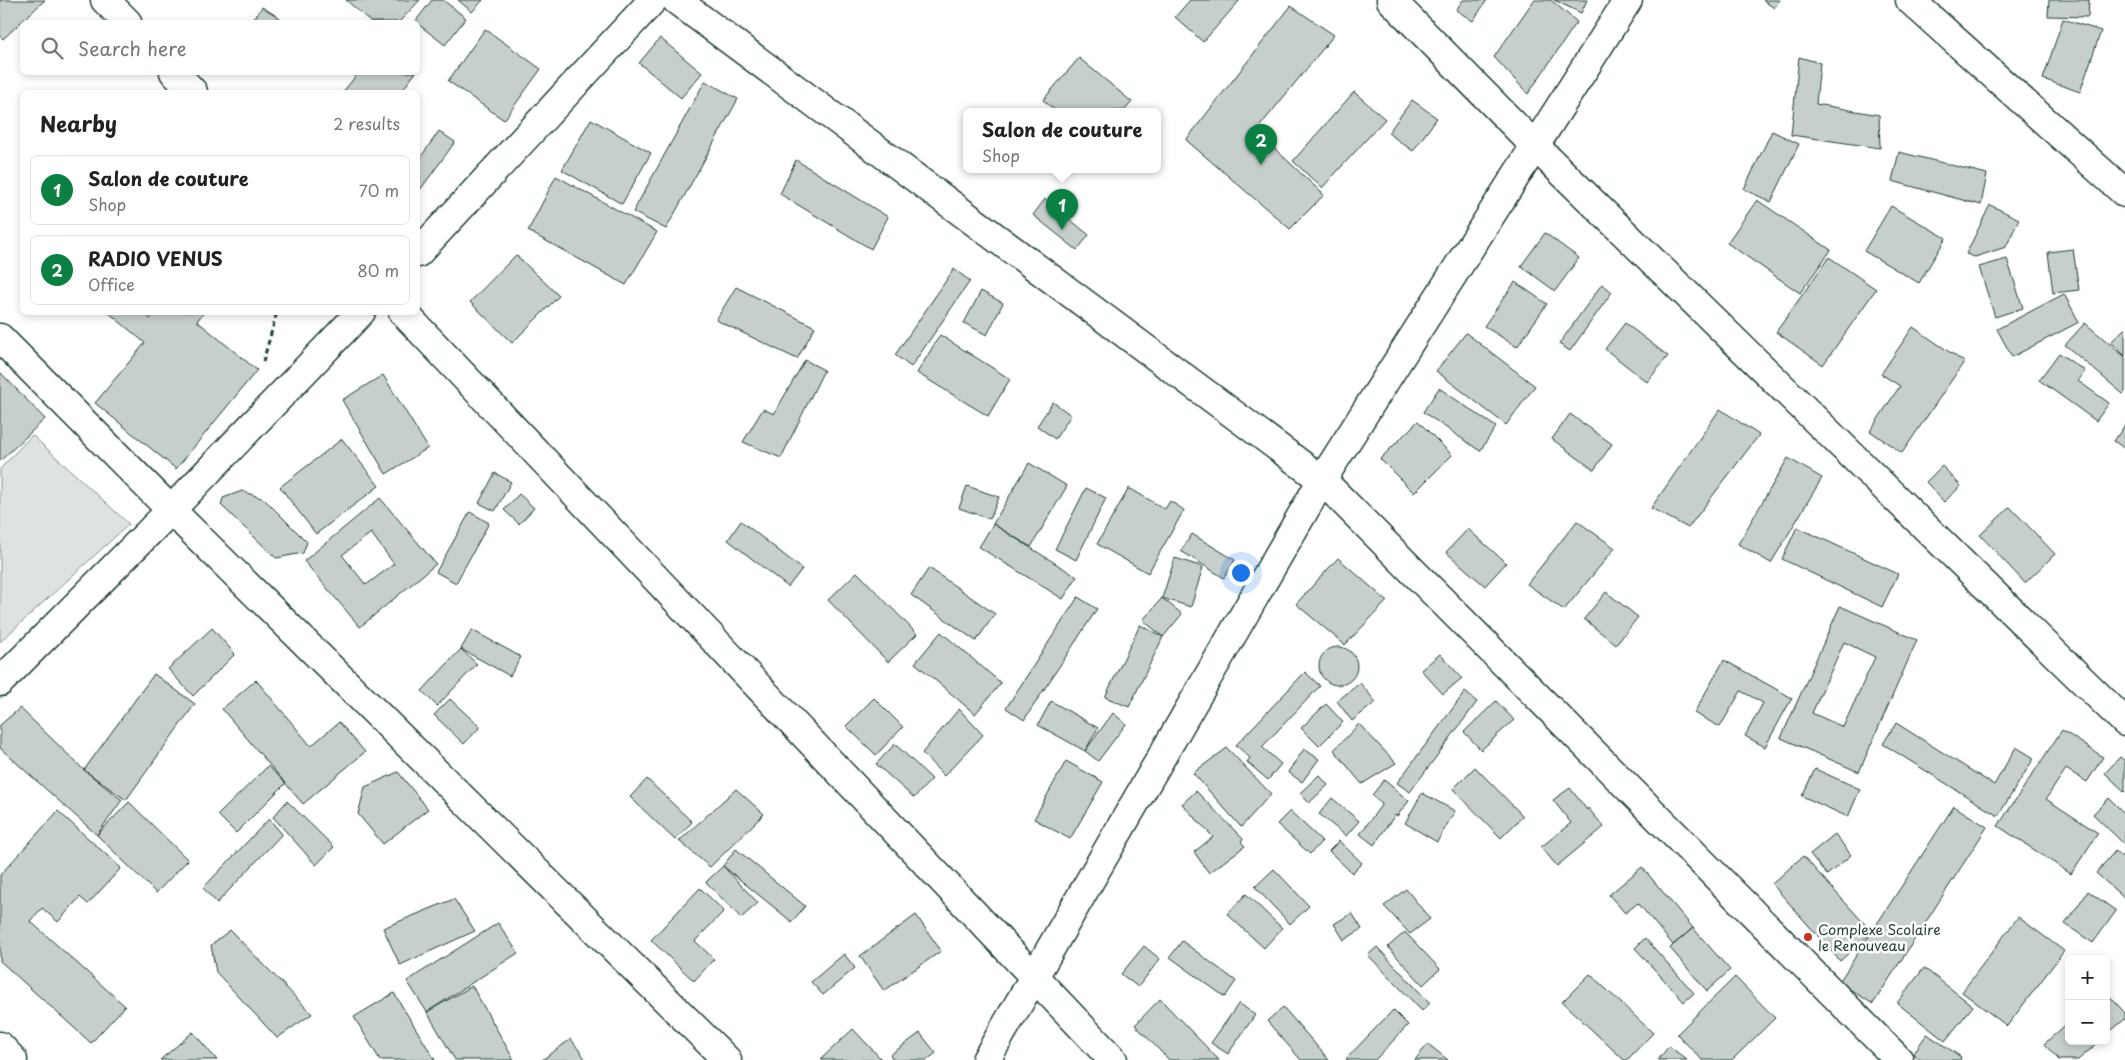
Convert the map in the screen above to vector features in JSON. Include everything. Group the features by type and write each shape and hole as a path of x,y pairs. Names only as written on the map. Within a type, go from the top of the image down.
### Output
{"street":[{"path":"106,0 125,20"},
{"path":"420,251 653,0"},
{"path":"676,0 1322,480 1898,1060"},
{"path":"1391,0 1536,148 2125,722"},
{"path":"986,1060 1322,480 1536,148 1628,0"},
{"path":"1910,0 2125,193"},
{"path":"177,75 191,90"},
{"path":"0,682 170,510 358,315"},
{"path":"405,315 1113,1060"},
{"path":"0,338 170,510 727,1060"},
{"path":"0,1046 13,1060"}],"path":[{"path":"263,362 276,315"}],"shaded area":[{"path":"32,435 129,524 0,642 0,469"}],"building":[{"path":"0,0 45,0 23,20 20,20 20,23 3,39 0,36"},
{"path":"346,0 420,0 401,20 369,20"},
{"path":"432,0 443,0 466,18 445,45 420,26 420,20 417,20"},
{"path":"458,0 483,0 472,12"},
{"path":"1190,0 1240,0 1203,42 1175,17"},
{"path":"1463,0 1487,0 1473,21 1456,10"},
{"path":"1534,0 1551,0 1577,22 1528,94 1494,57"},
{"path":"1554,0 1587,0 1581,13"},
{"path":"1763,0 1780,0 1774,8"},
{"path":"2049,0 2089,0 2088,17 2048,16"},
{"path":"1291,6 1334,35 1256,131 1324,195 1290,229 1186,140"},
{"path":"262,7 280,18 278,20 253,20"},
{"path":"2063,19 2101,31 2080,92 2043,79"},
{"path":"485,29 541,69 504,120 448,81"},
{"path":"660,38 702,73 681,98 639,63"},
{"path":"1799,57 1820,63 1816,104 1879,115 1880,148 1791,135"},
{"path":"1079,58 1132,102 1127,108 1052,108 1043,100"},
{"path":"357,75 414,75 402,90 345,90"},
{"path":"705,81 738,99 666,229 633,212"},
{"path":"1354,92 1385,119 1322,188 1293,161"},
{"path":"1412,100 1437,118 1413,151 1388,133"},
{"path":"591,119 651,153 622,204 562,170"},
{"path":"439,131 455,142 420,190 420,158"},
{"path":"1772,131 1799,144 1771,202 1744,189"},
{"path":"1899,152 1987,174 1981,205 1892,181"},
{"path":"796,160 888,217 871,249 780,194"},
{"path":"556,176 657,232 626,285 528,231"},
{"path":"1045,199 1089,235 1077,250 1033,215"},
{"path":"1757,200 1831,250 1800,293 1727,243"},
{"path":"1990,205 2019,219 2006,247 1975,257 1966,254"},
{"path":"1891,206 1946,238 1919,283 1864,251"},
{"path":"1545,233 1579,258 1555,291 1521,266"},
{"path":"2073,249 2079,290 2053,293 2048,252"},
{"path":"516,255 559,296 512,343 470,302"},
{"path":"1829,257 1876,289 1823,365 1776,332"},
{"path":"2007,259 2023,308 1995,317 1979,267"},
{"path":"954,269 970,281 911,367 895,355"},
{"path":"1515,282 1547,304 1517,347 1484,326"},
{"path":"1602,284 1612,292 1570,351 1559,344"},
{"path":"736,287 815,327 797,359 716,320"},
{"path":"981,291 1003,303 987,335 964,323"},
{"path":"2064,294 2079,322 2012,357 1997,329"},
{"path":"112,315 145,315 150,319 153,315 202,315 197,321 257,370 176,469 95,403 145,343"},
{"path":"1625,323 1668,356 1647,382 1605,349"},
{"path":"2085,323 2125,357 2125,392 2123,394 2065,345"},
{"path":"1913,327 1964,362 1902,453 1870,431 1900,386 1881,374"},
{"path":"2125,328 2125,356 2111,342"},
{"path":"1466,333 1535,386 1506,425 1436,371"},
{"path":"940,335 1010,379 988,416 917,373"},
{"path":"2059,353 2085,371 2078,381 2109,403 2096,421 2039,380"},
{"path":"805,360 824,370 781,458 743,442 763,409 774,414"},
{"path":"0,372 45,419 0,461"},
{"path":"383,375 428,448 386,474 342,400"},
{"path":"1439,388 1496,427 1480,451 1423,412"},
{"path":"1053,402 1071,415 1055,439 1037,426"},
{"path":"1720,409 1759,435 1688,528 1651,508"},
{"path":"1570,414 1612,444 1594,470 1552,439"},
{"path":"1418,421 1452,455 1414,493 1380,459"},
{"path":"2125,425 2125,449 2114,441"},
{"path":"342,439 379,486 316,534 280,487"},
{"path":"1788,458 1822,478 1771,563 1738,544"},
{"path":"1029,463 1067,486 1031,547 993,524"},
{"path":"1942,466 1961,486 1944,502 1926,482"},
{"path":"495,473 511,482 495,511 479,503"},
{"path":"967,486 999,497 990,519 959,508"},
{"path":"1086,488 1106,498 1076,560 1055,549"},
{"path":"1129,488 1165,509 1170,501 1184,510 1148,573 1097,544"},
{"path":"242,491 264,499 307,542 303,553 276,558 221,505 223,498"},
{"path":"519,494 534,508 519,524 504,510"},
{"path":"380,498 436,564 360,627 304,561","holes":["371,533 394,564 366,585 342,555"]},
{"path":"2010,507 2055,554 2025,583 1980,535"},
{"path":"470,512 489,523 456,583 436,572"},
{"path":"741,521 802,569 788,587 728,540"},
{"path":"1577,521 1615,548 1564,610 1527,584"},
{"path":"993,524 1077,577 1063,599 979,547"},
{"path":"1797,527 1898,574 1882,607 1782,559"},
{"path":"1468,529 1506,563 1485,586 1446,552"},
{"path":"1192,534 1235,560 1224,578 1181,551"},
{"path":"1175,558 1203,567 1191,607 1162,598"},
{"path":"1338,558 1387,601 1345,645 1296,604"},
{"path":"929,568 995,614 976,641 911,595"},
{"path":"857,572 917,634 888,662 828,600"},
{"path":"1606,592 1638,617 1616,645 1584,619"},
{"path":"1078,597 1097,609 1024,720 1006,708"},
{"path":"1162,598 1182,614 1163,637 1143,620"},
{"path":"1840,606 1917,640 1859,772 1781,738","holes":["1844,642 1875,657 1843,727 1812,713"]},
{"path":"1140,625 1163,637 1129,707 1105,697"},
{"path":"212,628 235,654 193,696 168,669"},
{"path":"472,630 521,657 510,676 461,649"},
{"path":"941,632 1001,683 975,714 915,663"},
{"path":"1338,647 1352,652 1357,666 1352,680 1338,685 1324,680 1319,666 1324,652"},
{"path":"461,649 477,664 437,706 422,691"},
{"path":"1440,654 1462,678 1443,694 1421,670"},
{"path":"1724,660 1792,698 1765,747 1745,736 1763,703 1741,691 1720,727 1694,713"},
{"path":"1305,672 1320,686 1262,747 1281,764 1268,780 1247,762 1250,758 1236,745"},
{"path":"154,674 195,704 126,800 84,770"},
{"path":"256,680 311,746 339,722 365,752 303,804 222,709"},
{"path":"1360,683 1376,702 1352,721 1337,701"},
{"path":"1465,692 1477,702 1410,792 1397,783"},
{"path":"874,698 903,727 876,755 846,726"},
{"path":"450,699 480,727 464,744 434,715"},
{"path":"1051,701 1098,728 1085,751 1038,725"},
{"path":"1496,701 1514,720 1481,750 1464,732"},
{"path":"1326,704 1343,722 1319,746 1301,728"},
{"path":"20,708 84,770 122,800 97,835 0,748 0,725"},
{"path":"959,709 983,735 944,776 922,753"},
{"path":"1113,713 1126,724 1098,761 1085,751"},
{"path":"1896,723 1994,785 2016,747 2034,758 1998,816 1883,744"},
{"path":"1359,724 1396,763 1362,784 1334,750"},
{"path":"2062,730 2103,757 2087,782 2066,769 2046,799 2098,833 2071,874 1998,826"},
{"path":"895,744 932,779 914,798 876,764"},
{"path":"1227,748 1271,794 1241,827 1193,773"},
{"path":"1304,749 1319,759 1302,782 1288,772"},
{"path":"2120,757 2125,761 2125,792 2105,773"},
{"path":"1066,761 1103,782 1070,839 1034,819"},
{"path":"268,766 286,783 236,833 218,815"},
{"path":"1475,767 1523,816 1501,838 1453,789"},
{"path":"1815,769 1860,789 1848,817 1802,796"},
{"path":"398,772 428,809 383,844 358,814 365,787"},
{"path":"1319,775 1328,785 1309,803 1300,793"},
{"path":"647,779 692,822 675,840 630,797"},
{"path":"1384,780 1409,801 1397,816 1395,815 1374,845 1360,834 1382,804 1372,795"},
{"path":"1570,788 1587,810 1588,808 1604,827 1557,866 1541,847 1571,823 1553,800"},
{"path":"736,789 764,814 710,867 679,841"},
{"path":"1196,791 1243,839 1241,842 1245,846 1209,873 1194,852 1213,837 1182,804"},
{"path":"1422,793 1455,811 1437,842 1405,823"},
{"path":"1332,798 1359,821 1346,836 1319,814"},
{"path":"2109,798 2125,814 2125,845 2093,814"},
{"path":"287,801 334,847 316,865 273,817"},
{"path":"129,802 188,860 156,893 97,835"},
{"path":"1954,806 1987,827 1873,1004 1839,982"},
{"path":"58,811 121,868 88,904 80,897 58,922 42,908 30,921 125,1006 91,1043 0,961 0,875"},
{"path":"1290,811 1322,841 1310,854 1277,824"},
{"path":"269,819 282,834 217,903 203,888"},
{"path":"1835,834 1851,855 1827,875 1810,854"},
{"path":"1339,841 1362,863 1352,873 1329,851"},
{"path":"736,849 805,906 792,922 723,866"},
{"path":"2115,851 2125,859 2125,899 2096,873"},
{"path":"1803,856 1872,932 1840,961 1772,884"},
{"path":"723,866 758,903 741,918 706,882"},
{"path":"1642,867 1693,928 1673,945 1638,903 1625,913 1609,895"},
{"path":"1274,869 1309,906 1290,924 1255,887"},
{"path":"700,888 724,911 695,941 714,959 694,981 651,940"},
{"path":"1406,889 1430,919 1410,934 1384,906"},
{"path":"2088,891 2116,911 2093,943 2065,924"},
{"path":"1246,894 1282,928 1264,948 1227,914"},
{"path":"454,899 475,931 400,965 383,928"},
{"path":"1352,913 1362,929 1344,940 1334,924"},
{"path":"916,915 941,951 884,991 860,956"},
{"path":"2018,917 2064,951 2007,1026 1962,992"},
{"path":"498,923 518,953 427,1012 407,981"},
{"path":"1693,928 1730,970 1707,991 1670,948"},
{"path":"230,930 312,1014 277,1038 216,972 211,945"},
{"path":"1405,932 1440,969 1423,985 1388,947"},
{"path":"1645,938 1694,993 1684,1002 1635,948"},
{"path":"1182,941 1236,981 1225,997 1170,957"},
{"path":"1144,946 1160,959 1138,987 1121,974"},
{"path":"1377,947 1430,1003 1422,1011 1368,955"},
{"path":"844,954 855,968 823,995 811,982"},
{"path":"1924,968 1973,1006 1945,1041 1897,1003"},
{"path":"1590,974 1653,1033 1627,1060 1624,1060 1562,1002"},
{"path":"1735,977 1775,1018 1732,1060 1702,1060 1677,1034"},
{"path":"472,986 514,1060 455,1060 427,1012"},
{"path":"394,993 435,1060 380,1060 354,1017"},
{"path":"2110,996 2125,1013 2125,1019 2110,1032"},
{"path":"1160,999 1219,1060 1169,1060 1135,1025"},
{"path":"1239,1003 1255,1015 1228,1054 1211,1043"},
{"path":"1283,1007 1329,1060 1301,1060 1267,1021"},
{"path":"1393,1010 1408,1025 1375,1060 1347,1060 1346,1059"},
{"path":"2065,1026 2065,1045 2095,1045 2078,1060 2059,1060 2044,1044"},
{"path":"853,1029 882,1060 821,1059"},
{"path":"193,1032 217,1060 160,1060"},
{"path":"920,1033 936,1053 927,1060 894,1060 890,1055"},
{"path":"1927,1034 1961,1057 1960,1060 1921,1060 1913,1054"},
{"path":"571,1039 586,1060 542,1060"},
{"path":"1428,1044 1448,1060 1415,1060"},
{"path":"1669,1046 1687,1060 1658,1060"}],"place":[{"name":"RADIO VENUS","path":"1261,165"},
{"name":"Salon de couture","path":"1062,230"},
{"name":"Complexe Scolaire le Renouveau","path":"1808,937"}]}
